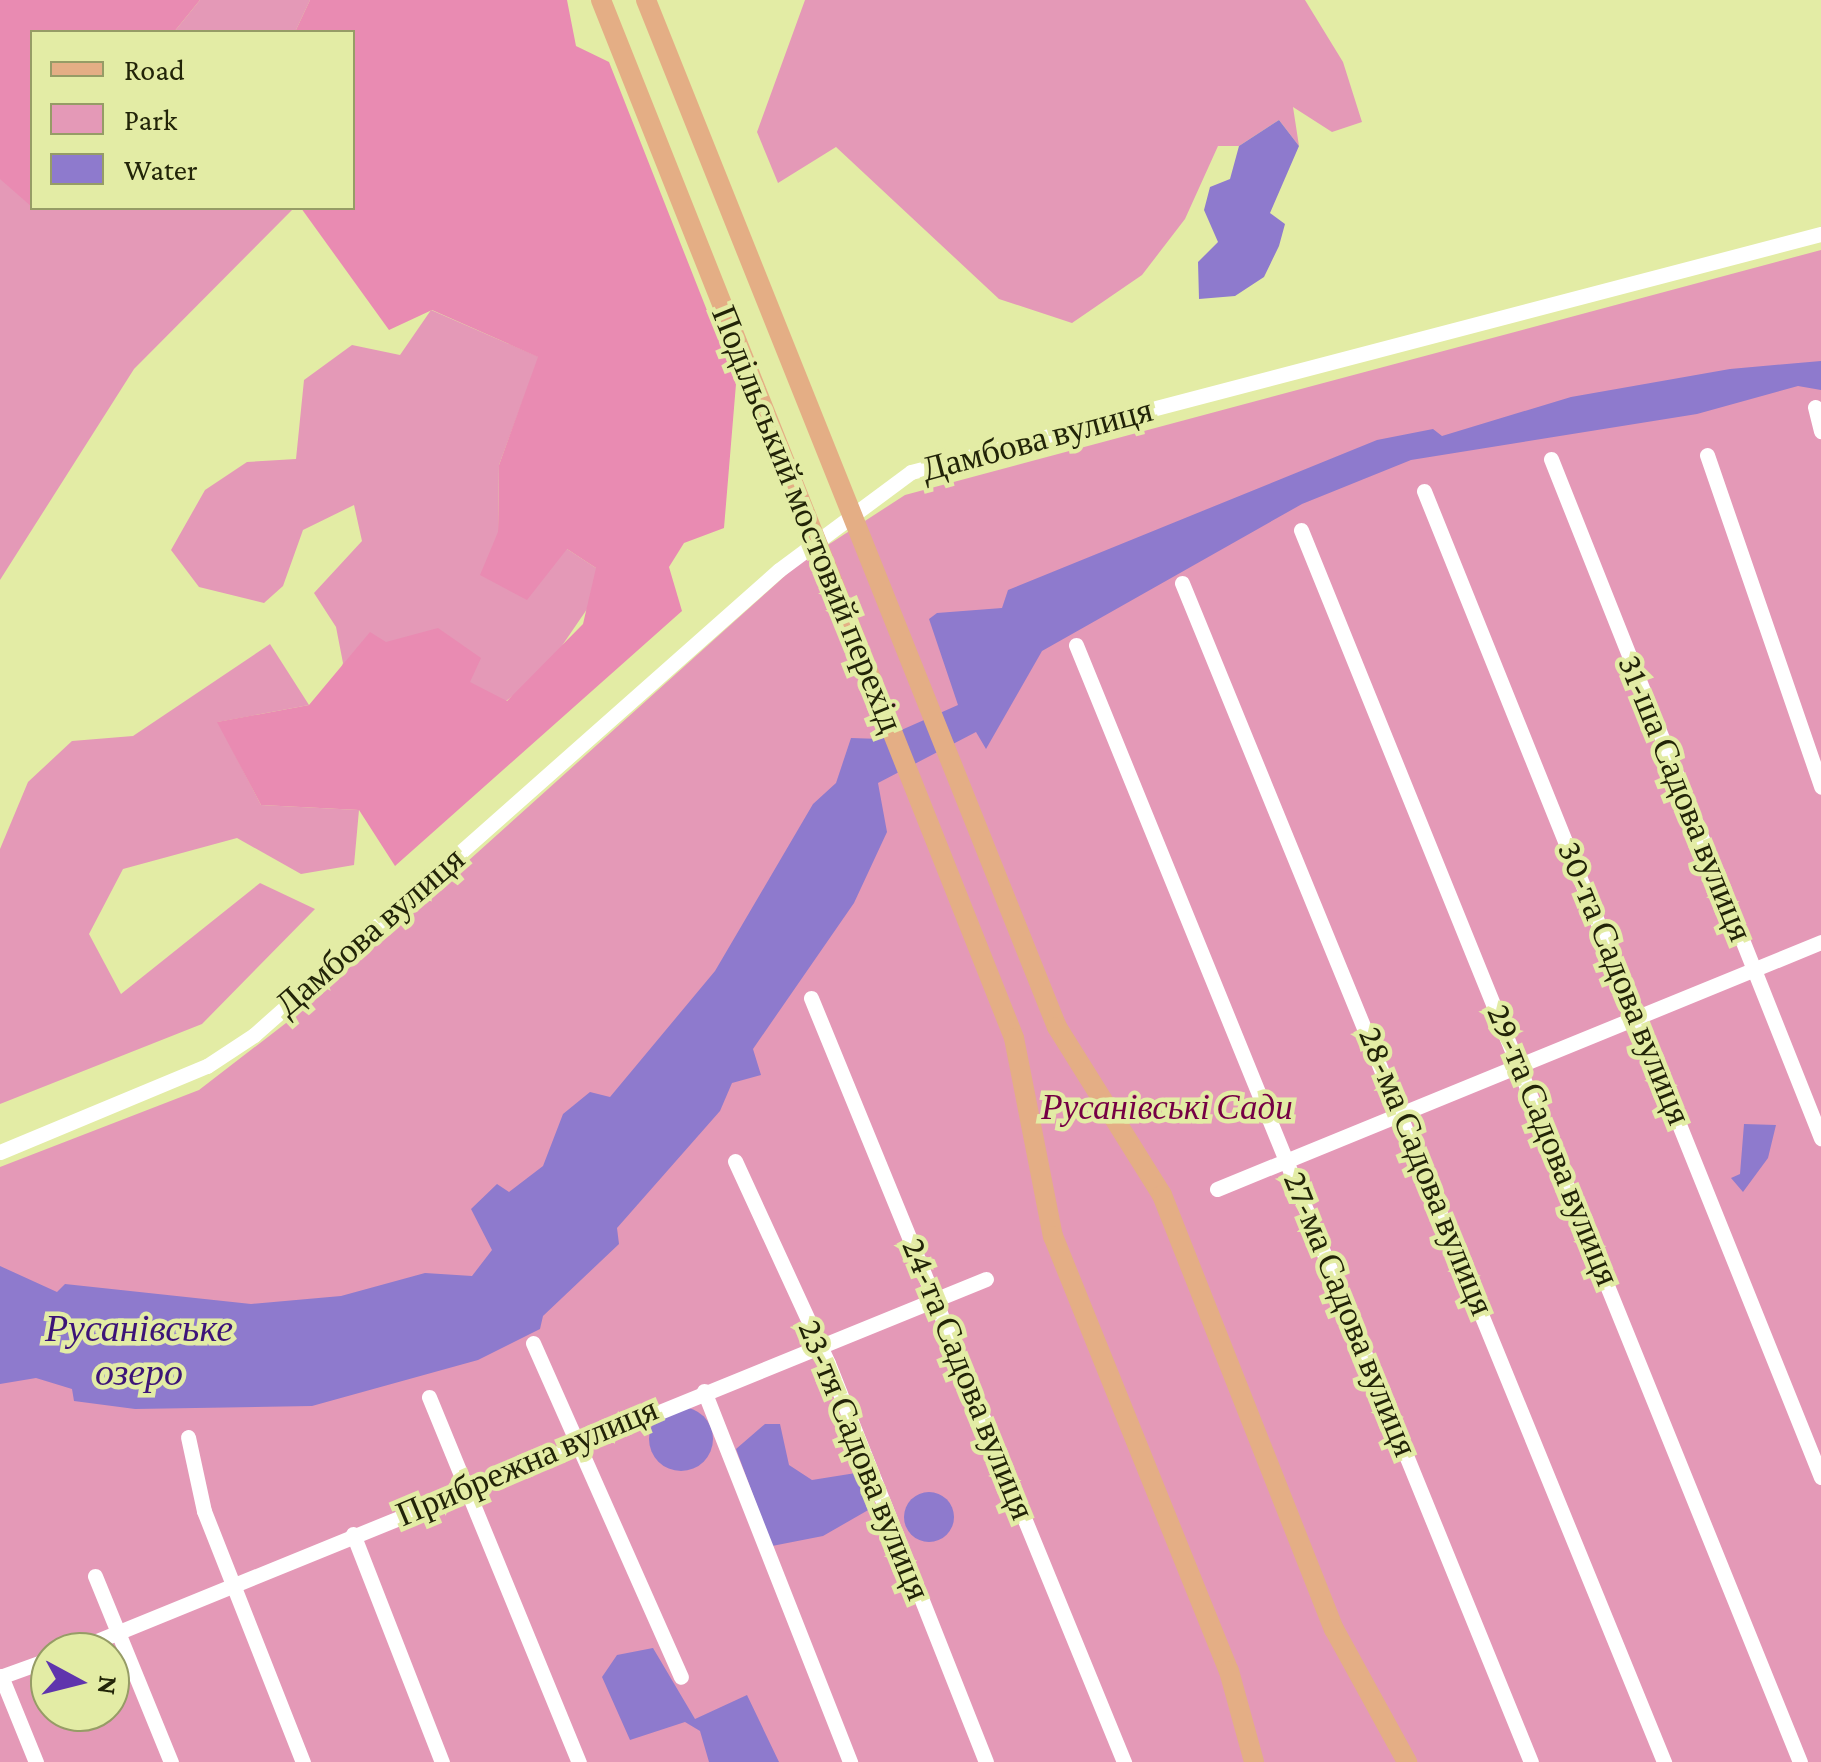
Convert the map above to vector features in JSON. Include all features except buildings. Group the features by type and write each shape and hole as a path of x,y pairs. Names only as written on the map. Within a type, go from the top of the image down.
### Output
{"main road":[{"name":"Подільський мостовий перехід","path":"601,0 1014,1038 1053,1236 1230,1672 1254,1762"},
{"name":"Подільський мостовий перехід","path":"646,0 1057,1026 1162,1194 1334,1629 1407,1762"}],"street":[{"name":"Дамбова вулиця","path":"0,1152 207,1066 254,1035 794,558 911,472 1821,234"},
{"path":"1816,408 1821,431"},
{"path":"1706,455 1821,788"},
{"name":"31-ша Садова вулиця","path":"1551,458 1821,1138"},
{"name":"30-та Садова вулиця","path":"1424,491 1821,1478"},
{"name":"29-та Садова вулиця","path":"1301,530 1521,1064 1800,1762"},
{"name":"28-ма Садова вулиця","path":"1182,583 1405,1116 1664,1762"},
{"name":"27-ма Садова вулиця","path":"1076,644 1531,1762"},
{"path":"1216,1189 1405,1116 1521,1064 1821,942"},
{"name":"24-та Садова вулиця","path":"811,998 1124,1762"},
{"name":"23-тя Садова вулиця","path":"736,1161 820,1344 986,1762"},
{"name":"Прибрежна вулиця","path":"126,1632 353,1534 986,1279"},
{"path":"533,1343 681,1677"},
{"path":"704,1391 850,1762"},
{"path":"430,1397 579,1762"},
{"path":"188,1436 204,1510 237,1582 303,1762"},
{"path":"353,1534 442,1762"},
{"path":"95,1576 118,1632"},
{"path":"130,1662 171,1762"},
{"path":"30,1666 1,1677 36,1762"}],"green space":[{"path":"200,0 310,0 296,30 176,30"},
{"path":"805,0 1305,0 1343,62 1362,122 1332,132 1293,107 1299,146 1279,120 1239,146 1218,146 1185,219 1142,275 1072,323 999,299 836,147 778,183 757,132"},
{"path":"30,145 30,210 292,210 134,369 0,580 0,162"},
{"name":"Русанівські Сади","path":"1821,250 1821,1762 0,1762 0,1167 199,1090 299,1013 797,565 905,495"},
{"path":"431,310 539,357 499,465 498,532 567,549 596,568 596,596 544,672 506,701 331,701 343,663 336,627 314,593 362,541 354,505 303,530 283,586 264,603 199,587 171,550 205,490 247,462 296,459 304,380 352,345 400,355"},
{"path":"270,644 309,705 218,722 261,805 359,810 354,865 301,874 237,838 123,869 89,934 121,994 260,883 315,909 202,1024 0,1104 0,849 28,782 72,741 133,736"}],"shaded area":[{"path":"0,0 200,0 176,30 30,30 30,205 0,179"},
{"path":"310,0 567,0 576,46 609,62 736,384 724,528 684,543 669,567 682,611 395,866 359,810 261,805 217,722 309,705 370,632 386,642 438,628 481,658 470,682 507,701 583,624 596,568 567,549 527,600 480,575 498,532 499,465 538,357 432,310 389,330 302,210 355,210 355,30 296,30"}],"water":[{"path":"1279,120 1299,146 1270,213 1285,224 1279,246 1264,277 1235,296 1199,299 1198,262 1218,242 1204,210 1210,187 1230,179 1239,146"},
{"name":"Русанівське озеро","path":"1821,361 1821,390 1798,386 1697,414 1411,460 1302,504 1042,651 986,749 976,732 878,783 887,832 854,903 753,1049 761,1075 732,1083 720,1111 617,1228 619,1244 543,1316 540,1329 478,1360 312,1406 135,1409 74,1401 72,1389 36,1378 0,1384 0,1266 57,1292 65,1284 251,1304 341,1296 425,1273 472,1276 492,1250 471,1209 497,1184 509,1192 543,1166 563,1114 590,1092 610,1097 715,971 813,804 836,783 851,738 881,739 958,705 929,619 937,613 1002,608 1008,590 1377,440 1433,429 1442,436 1571,397 1730,369"},
{"path":"1744,1124 1776,1125 1768,1158 1743,1192 1731,1178 1740,1174"},
{"path":"681,1407 704,1416 713,1439 704,1462 681,1471 658,1462 649,1439 658,1416"},
{"path":"765,1424 780,1424 789,1465 812,1480 862,1472 870,1509 823,1536 772,1546 736,1449"},
{"path":"929,1492 946,1500 954,1517 946,1534 929,1542 912,1534 904,1517 912,1500"},
{"path":"653,1648 695,1719 747,1695 779,1762 709,1762 700,1731 685,1722 630,1740 602,1677 617,1655"}]}
